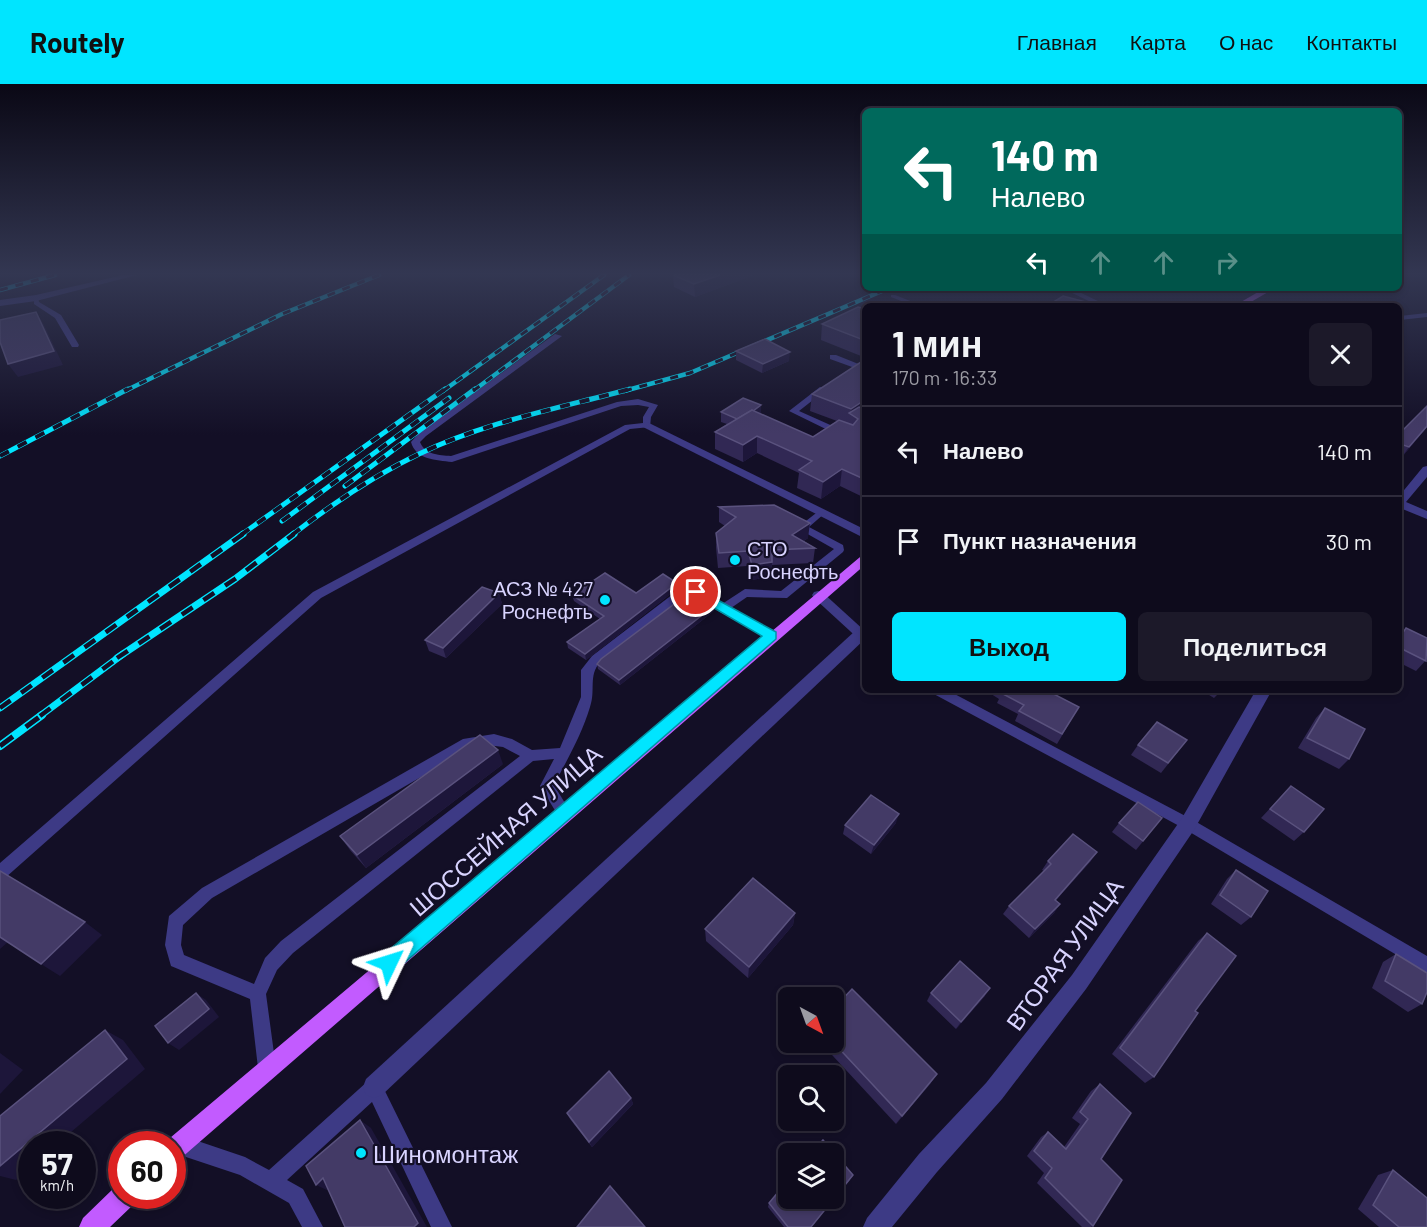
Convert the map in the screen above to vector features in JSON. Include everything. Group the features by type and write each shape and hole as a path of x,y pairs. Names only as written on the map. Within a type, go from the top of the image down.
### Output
{"main road":[{"name":"ШОССЕЙНАЯ УЛИЦА","path":"186,1139 862,559"},
{"path":"92,1227 111,1209"}],"street":[{"path":"647,425 862,533"},
{"path":"1402,500 1427,469"},
{"path":"1402,504 1427,515"},
{"path":"374,1087 862,638"},
{"name":"ВТОРАЯ УЛИЦА","path":"876,1227 928,1163 994,1091 1079,982 1188,824 1262,693"}],"lane":[{"path":"65,328 75,345"},
{"path":"0,873 317,595 628,427 647,425 647,417 654,405 638,402 620,404 452,459 428,456 417,448 416,442 423,434 558,336"},
{"path":"833,357 862,369"},
{"path":"850,375 862,372"},
{"path":"832,383 793,411 849,437"},
{"path":"724,608 745,593 783,595 839,550 839,547 802,528 820,513"},
{"path":"564,813 547,786 588,695 584,675 596,659 681,594 696,592 771,635"},
{"path":"818,595 862,636"},
{"path":"942,693 1188,824 1427,965"},
{"path":"258,994 177,960 174,945 175,921 207,893 468,743 491,737 507,742 530,756"},
{"path":"267,1068 258,994 271,964 287,947 530,756 563,753"},
{"path":"272,1181 374,1087 442,1227"},
{"path":"186,1151 245,1167 272,1181 296,1196 313,1227"}],"building":[{"path":"0,328 44,328 54,351 8,364 0,342"},
{"path":"833,328 862,328 862,339"},
{"path":"765,339 790,352 763,364 736,351"},
{"path":"861,362 862,402 851,409 812,394"},
{"path":"743,398 761,405 737,419 721,412"},
{"path":"1427,406 1427,426 1409,447 1402,445 1402,431"},
{"path":"859,407 862,408 862,478 842,469 823,482 799,470 812,461 757,436 743,445 715,432 752,410 813,437 839,420 853,425 858,419 849,413"},
{"path":"774,505 810,523 792,535 815,548 772,550 772,562 752,565 748,551 719,553 716,533 736,517 719,507"},
{"path":"605,573 636,593 663,574 677,583 585,654 567,642 604,616 572,595"},
{"path":"482,587 499,593 443,648 425,640"},
{"path":"689,593 714,606 619,680 597,664 601,659"},
{"path":"1406,628 1427,638 1426,661 1402,649 1402,634"},
{"path":"1001,693 1052,693 1079,707 1062,734 1019,711 1024,705"},
{"path":"1325,708 1365,729 1349,759 1307,738"},
{"path":"1157,722 1187,740 1168,763 1138,745"},
{"path":"480,735 498,750 357,855 340,836"},
{"path":"1291,786 1324,809 1304,832 1270,809"},
{"path":"871,795 899,814 874,845 845,825"},
{"path":"1138,802 1162,818 1143,841 1119,823"},
{"path":"1073,834 1097,852 1055,900 1060,904 1035,929 1009,906 1051,864 1048,861"},
{"path":"1236,870 1268,891 1251,917 1220,895"},
{"path":"0,871 85,922 41,964 0,937"},
{"path":"753,878 795,913 749,967 705,929"},
{"path":"1207,933 1236,956 1195,1011 1198,1013 1154,1077 1120,1048"},
{"path":"1396,954 1427,973 1427,992 1422,1004 1385,981"},
{"path":"960,961 990,988 961,1022 931,993"},
{"path":"852,989 937,1074 902,1116 843,1053 844,997"},
{"path":"196,993 209,1009 168,1043 155,1026"},
{"path":"105,1030 127,1059 42,1131 18,1131 18,1151 0,1166 0,1116"},
{"path":"609,1071 631,1098 589,1142 567,1113"},
{"path":"1100,1084 1131,1113 1101,1159 1122,1180 1093,1226 1045,1178 1052,1168 1034,1151 1048,1132 1066,1149 1088,1119 1080,1112"},
{"path":"360,1120 418,1223 414,1227 345,1227 323,1178 316,1185 306,1166"},
{"path":"844,1164 853,1175 844,1186"},
{"path":"1393,1170 1427,1198 1427,1227 1399,1227 1373,1205"},
{"path":"610,1186 645,1227 577,1227"},
{"path":"778,1192 778,1209 826,1209 811,1227 788,1227 769,1203"}],"railway":[{"path":"125,391 253,328"},
{"path":"443,391 530,328"},
{"path":"473,391 557,328"},
{"path":"624,391 690,373 795,328"},
{"path":"0,456 128,389"},
{"path":"241,535 445,389"},
{"path":"345,486 475,389"},
{"path":"292,535 369,481 444,443 496,424 630,389"},
{"path":"282,521 449,398"},
{"path":"0,708 243,534"},
{"path":"117,658 235,579 294,534"},
{"path":"40,716 123,654"},
{"path":"0,746 42,715"}],"place":[{"name":"СТО Роснефть","path":"735,560"},
{"name":"АСЗ № 427 Роснефть","path":"605,600"},
{"name":"Шиномонтаж","path":"361,1153"}],"route":[{"path":"389,963 771,635 696,592"}]}
